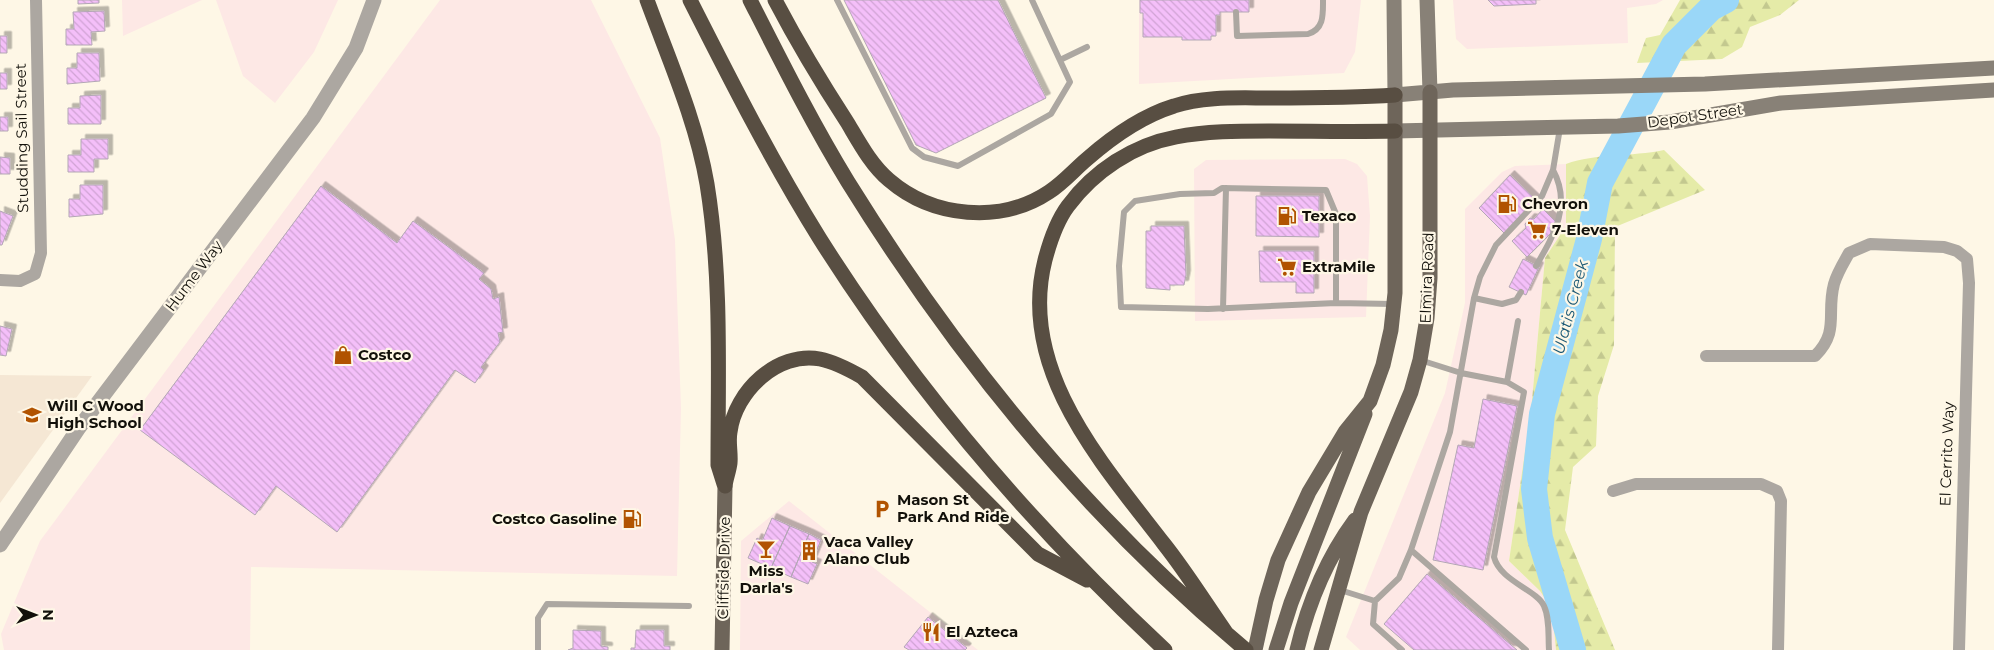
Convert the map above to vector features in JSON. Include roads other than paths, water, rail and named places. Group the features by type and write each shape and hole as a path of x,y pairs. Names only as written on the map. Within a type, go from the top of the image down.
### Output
{"highway":[{"path":"647,0 688,109 707,183 718,288 718,465 725,486"},
{"path":"690,0 775,164 821,240 870,314 925,389 986,465 1100,587 1165,650"},
{"path":"750,0 779,58 847,180 912,280 973,364 1050,457 1106,518 1246,650"},
{"path":"775,0 818,76 868,155 888,180 914,198 938,207 964,213 988,213 1029,203 1050,192 1111,139 1144,118 1175,105 1235,98 1352,98 1395,94"},
{"path":"1227,634 1166,546 1101,460 1059,392 1048,365 1041,334 1039,300 1042,274 1050,240 1062,214 1091,180 1120,159 1157,142 1176,137 1229,131 1395,131"},
{"path":"725,486 730,463 730,432 736,412 751,386 768,371 790,361 818,358 840,364 862,377 1038,554 1100,587"}],"main road":[{"path":"1276,650 1291,603 1383,365 1391,330 1394,304 1394,0"},
{"path":"1427,0 1430,92"},
{"name":"Depot Street","path":"1395,94 1705,84 1994,68"},
{"name":"Depot Street","path":"1395,131 1618,126 1670,122 1781,103 1994,90"},
{"name":"Elmira Road","path":"1321,650 1340,590 1361,512 1411,392 1420,360 1428,318 1430,278 1430,92"},
{"path":"1255,650 1266,600 1278,560 1305,500 1344,432 1370,401"},
{"name":"Cliffside Drive","path":"722,650 725,486"},
{"name":"Elmira Road","path":"1296,650 1319,585 1334,551 1361,512"}],"street":[{"name":"Studding Sail Street","path":"0,280 20,281 35,274 41,253 36,0"},
{"name":"Hume Way","path":"0,545 78,429 313,118 356,48 374,0"},
{"name":"El Cerrito Way","path":"1706,356 1814,356 1826,344 1831,324 1834,284 1839,272 1849,253 1870,244 1944,247 1957,251 1967,259 1969,283 1959,650"},
{"path":"1613,491 1636,484 1732,483 1761,484 1776,491 1781,501 1778,650"}],"lane":[{"path":"837,0 912,148 924,157 958,166 1052,114 1070,82 1032,0"},
{"path":"1236,12 1237,36 1308,34 1315,32 1322,24 1323,0"},
{"path":"1060,60 1087,47"},
{"path":"1402,650 1373,624 1375,602 1399,578 1411,550 1450,432 1474,298 1480,277 1496,245 1534,207 1542,196 1553,170 1560,127"},
{"path":"1536,266 1556,231 1561,209 1560,182 1553,170"},
{"path":"1336,303 1336,214 1326,190 1222,188 1214,193 1180,194 1135,202 1124,212 1119,266 1122,307 1223,309 1336,303 1394,304"},
{"path":"1223,309 1226,188"},
{"path":"1474,298 1502,304 1516,300 1520,292"},
{"path":"1507,382 1518,322"},
{"path":"1420,360 1461,373 1507,382 1524,392 1494,557 1501,571 1544,605 1548,625 1549,650"},
{"path":"1411,550 1526,650"},
{"path":"1340,590 1375,602"},
{"path":"538,650 538,618 547,604 689,606"}],"waterway":[{"name":"Ulatis Creek","path":"1573,650 1540,538 1534,489 1542,414 1589,239 1600,183 1674,45 1711,8 1726,0"}],"place":[{"name":"Chevron","path":"1507,204"},
{"name":"Texaco","path":"1287,216"},
{"name":"7-Eleven","path":"1537,230"},
{"name":"ExtraMile","path":"1287,267"},
{"name":"Costco","path":"343,355"},
{"name":"Will C Wood High School","path":"32,415"},
{"name":"Mason St Park And Ride","path":"882,509"},
{"name":"Costco Gasoline","path":"632,519"},
{"name":"Miss Darla's","path":"766,549"},
{"name":"Vaca Valley Alano Club","path":"809,551"},
{"name":"El Azteca","path":"931,632"}]}
